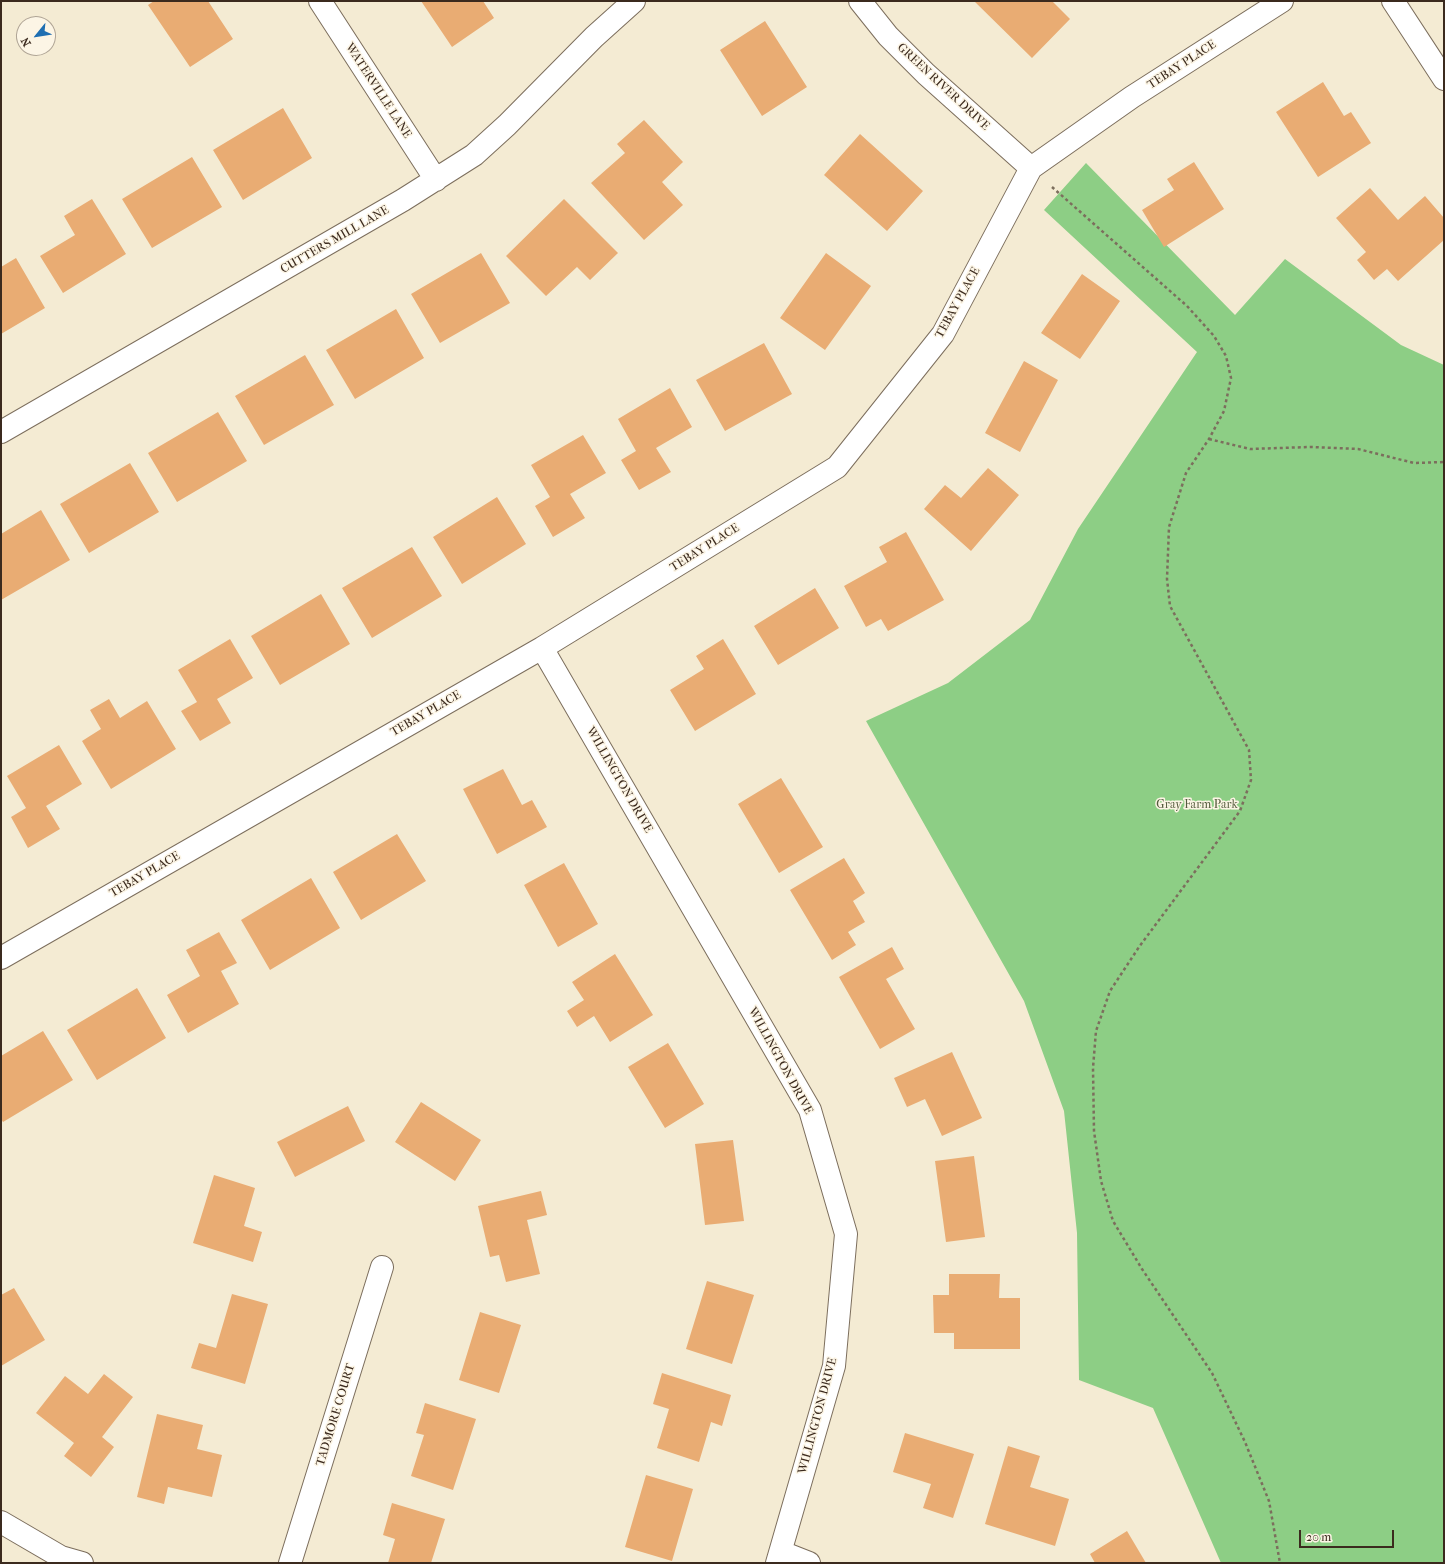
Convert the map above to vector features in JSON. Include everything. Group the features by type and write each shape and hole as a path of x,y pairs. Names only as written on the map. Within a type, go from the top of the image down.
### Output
{"street":[{"name":"WATERVILLE LANE","path":"320,1 436,180"},
{"name":"CUTTERS MILL LANE","path":"1,432 436,180 474,156 594,38 634,1"},
{"name":"GREEN RIVER DRIVE","path":"860,1 888,36 926,74 1031,168"},
{"name":"TEBAY PLACE","path":"1,958 542,648 837,467 943,334 1031,168 1132,97 1282,1"},
{"path":"1393,1 1444,79"},
{"name":"WILLINGTON DRIVE","path":"542,648 810,1110 846,1234 834,1366 779,1558"},
{"name":"TADMORE COURT","path":"290,1563 382,1267"},
{"path":"1,1522 61,1557 82,1563"},
{"path":"779,1558 809,1563"}],"path":[{"path":"1031,168 1187,306 1214,336 1226,356 1231,378 1224,411 1209,439 1186,474 1169,527 1167,579 1170,606 1249,750 1251,780 1240,811 1139,948 1110,991 1096,1031 1093,1068 1094,1131 1101,1181 1113,1221 1142,1269 1212,1373 1245,1442 1269,1501 1280,1563"},
{"path":"1209,439 1250,449 1310,447 1358,449 1414,464 1444,462"}],"green space":[{"name":"Gray Farm Park","path":"1086,163 1235,315 1285,259 1401,345 1444,365 1444,1563 1221,1563 1153,1408 1079,1380 1077,1233 1064,1111 1024,1001 866,721 948,683 1030,620 1078,529 1197,352 1044,210"}],"building":[{"path":"154,1 208,1 233,39 190,67 148,5"},
{"path":"421,1 483,1 494,18 452,47"},
{"path":"974,1 1052,1 1070,19 1032,58"},
{"path":"765,21 807,87 762,116 720,50"},
{"path":"1323,82 1344,116 1351,112 1371,143 1318,177 1276,112"},
{"path":"283,108 312,158 243,200 213,150"},
{"path":"644,120 683,162 662,182 683,205 644,240 591,183 625,153 617,144"},
{"path":"860,134 923,191 887,231 824,175"},
{"path":"192,157 222,207 152,248 122,199"},
{"path":"1194,162 1224,209 1164,247 1142,210 1174,190 1167,179"},
{"path":"1370,188 1398,220 1425,196 1444,218 1444,240 1398,281 1387,269 1374,280 1357,260 1366,252 1336,218"},
{"path":"92,199 126,254 63,293 40,256 75,235 64,216"},
{"path":"564,199 618,253 590,280 577,267 546,296 506,256"},
{"path":"481,253 510,303 440,343 411,294"},
{"path":"826,253 871,286 825,350 780,318"},
{"path":"16,258 45,308 1,334 1,267"},
{"path":"1082,274 1120,301 1080,359 1041,333"},
{"path":"396,309 424,358 355,399 326,350"},
{"path":"764,343 792,394 725,431 696,380"},
{"path":"305,355 334,405 264,445 235,396"},
{"path":"1024,361 1058,380 1020,452 985,433"},
{"path":"670,388 692,427 656,448 671,472 639,490 621,460 636,451 618,419"},
{"path":"218,412 247,461 177,502 148,453"},
{"path":"583,435 606,473 570,494 585,518 553,537 535,506 550,497 531,465"},
{"path":"130,463 159,512 89,553 60,504"},
{"path":"988,468 1019,495 971,551 924,509 945,485 961,498"},
{"path":"497,497 526,544 462,584 433,537"},
{"path":"41,510 70,560 1,600 1,534"},
{"path":"906,532 944,600 888,631 881,619 866,627 844,586 887,562 879,547"},
{"path":"412,547 442,596 372,638 342,588"},
{"path":"815,588 839,628 778,665 754,626"},
{"path":"321,594 350,644 280,685 251,636"},
{"path":"230,639 253,678 217,699 231,723 200,741 181,711 197,702 178,670"},
{"path":"723,639 756,694 695,731 670,690 704,669 696,656"},
{"path":"109,699 120,718 147,701 176,749 111,789 82,741 101,729 90,710"},
{"path":"59,745 82,784 46,806 60,829 28,848 11,817 26,808 7,776"},
{"path":"503,769 522,805 532,800 547,827 497,854 463,789"},
{"path":"781,778 823,847 779,873 738,804"},
{"path":"397,834 426,881 361,920 333,872"},
{"path":"844,858 865,893 853,901 865,922 848,932 856,945 832,960 790,890"},
{"path":"564,863 598,924 558,947 524,885"},
{"path":"311,878 340,928 270,970 241,920"},
{"path":"219,932 237,963 221,971 239,1004 188,1033 167,995 200,976 186,950"},
{"path":"892,947 904,969 886,979 915,1029 880,1049 839,977"},
{"path":"615,954 653,1015 610,1042 594,1016 577,1027 567,1011 584,1000 572,982"},
{"path":"137,988 166,1038 97,1080 67,1030"},
{"path":"43,1031 73,1080 3,1122 1,1119 1,1056"},
{"path":"668,1043 704,1104 665,1128 628,1067"},
{"path":"952,1052 982,1118 942,1136 925,1099 907,1107 894,1078"},
{"path":"421,1102 481,1140 455,1181 395,1142"},
{"path":"348,1106 365,1141 295,1177 277,1142"},
{"path":"733,1140 744,1221 705,1225 695,1144"},
{"path":"974,1156 985,1237 946,1242 935,1161"},
{"path":"214,1175 255,1188 244,1226 262,1232 253,1262 193,1243"},
{"path":"541,1191 547,1215 527,1220 540,1274 506,1282 499,1255 490,1257 478,1206"},
{"path":"949,1274 1000,1274 999,1298 1020,1298 1020,1349 954,1349 954,1333 934,1333 933,1295 949,1295"},
{"path":"707,1281 754,1295 732,1364 686,1349"},
{"path":"14,1288 45,1340 1,1366 1,1295"},
{"path":"232,1294 268,1304 245,1384 191,1368 199,1343 216,1348"},
{"path":"480,1312 521,1325 499,1393 459,1380"},
{"path":"662,1373 731,1395 722,1426 711,1422 699,1462 657,1448 669,1409 653,1404"},
{"path":"104,1374 133,1397 102,1437 114,1447 91,1477 64,1456 74,1443 36,1413 65,1376 88,1394"},
{"path":"425,1403 476,1419 453,1490 411,1476 424,1435 416,1433"},
{"path":"157,1414 203,1425 197,1449 222,1455 212,1497 168,1487 164,1504 137,1497"},
{"path":"905,1433 974,1454 953,1518 923,1508 931,1484 893,1472"},
{"path":"1008,1446 1040,1456 1030,1487 1069,1499 1055,1546 985,1524"},
{"path":"646,1475 693,1489 672,1561 625,1547"},
{"path":"392,1503 445,1519 431,1563 388,1563 395,1539 383,1535"},
{"path":"1127,1531 1146,1563 1095,1563 1090,1554"}]}
